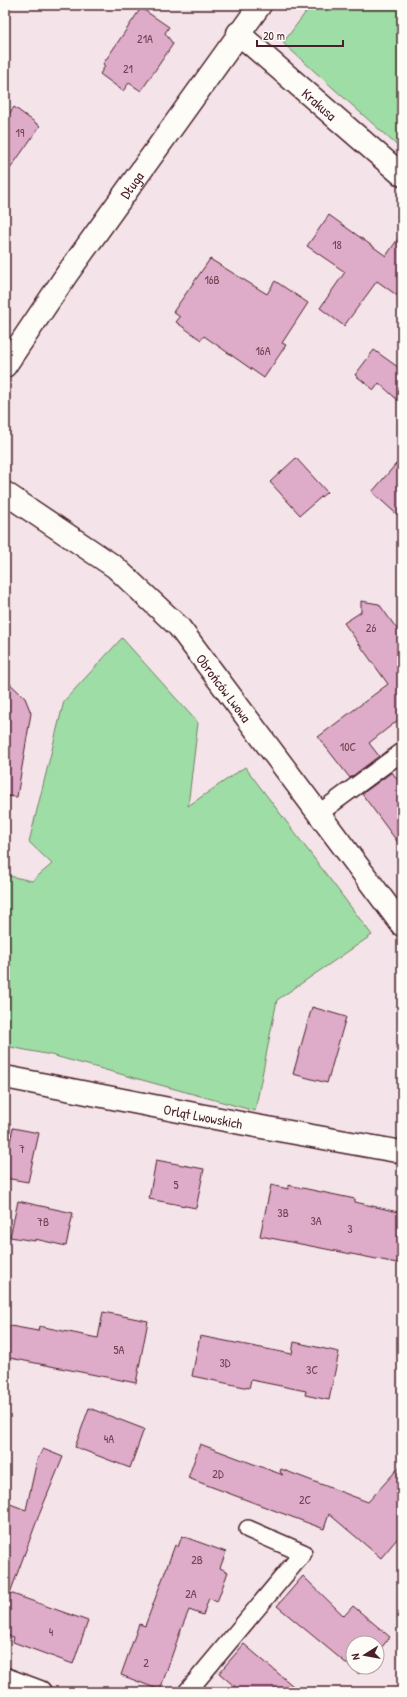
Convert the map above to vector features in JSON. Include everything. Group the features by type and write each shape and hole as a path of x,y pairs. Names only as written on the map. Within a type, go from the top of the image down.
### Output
{"street":[{"name":"Długa","path":"5,366 67,274 238,33 260,5"},
{"name":"Krakusa","path":"238,33 402,175"},
{"name":"Obrońców Lwowa","path":"5,493 115,567 179,627 402,925"},
{"name":"Orląt Lwowskich","path":"5,1077 256,1126 402,1152"},
{"path":"5,1679 40,1692"}],"lane":[{"path":"318,814 402,752"},
{"path":"187,1692 303,1553 248,1529"}],"green space":[{"path":"311,5 402,5 402,150 283,43"},
{"path":"122,638 198,723 188,806 245,767 372,935 277,1000 255,1111 51,1055 5,1046 5,875 32,881 52,864 29,842 64,701"}],"building":[{"path":"141,8 169,27 165,33 173,44 141,91 129,83 123,91 100,74 105,66 103,64"},
{"path":"14,107 40,126 5,176 5,120"},
{"path":"329,215 386,256 402,233 402,299 377,281 344,326 320,308 345,272 307,246"},
{"path":"210,259 267,294 275,281 308,303 282,343 286,345 264,378 204,336 201,340 176,322 180,317 173,312"},
{"path":"374,350 402,370 402,404 379,383 374,390 355,375"},
{"path":"402,457 402,519 372,492"},
{"path":"296,458 327,492 300,515 270,482"},
{"path":"361,601 379,604 402,636 402,717 369,743 379,756 350,778 318,737 388,684 344,623 361,612"},
{"path":"5,679 25,698 31,713 17,797 5,796"},
{"path":"392,772 402,786 402,848 362,794"},
{"path":"312,1007 346,1017 327,1083 293,1074"},
{"path":"13,1128 39,1133 28,1182 5,1178 5,1162"},
{"path":"156,1160 204,1169 196,1208 149,1199"},
{"path":"271,1185 288,1189 288,1185 355,1199 355,1202 402,1213 402,1264 260,1236"},
{"path":"18,1201 73,1213 66,1246 35,1239 35,1241 10,1237"},
{"path":"103,1312 148,1321 136,1383 5,1357 5,1325 38,1331 39,1326 98,1338"},
{"path":"200,1336 292,1354 294,1342 339,1352 329,1400 305,1395 306,1391 251,1380 249,1388 192,1376"},
{"path":"89,1408 144,1429 130,1468 75,1447"},
{"path":"200,1444 283,1475 280,1472 281,1469 368,1502 402,1464 402,1533 381,1558 329,1514 324,1529 188,1478"},
{"path":"43,1449 63,1457 39,1515 10,1593 88,1621 73,1664 13,1642 14,1637 5,1635 5,1502 26,1510 37,1460"},
{"path":"182,1536 226,1552 220,1568 228,1572 217,1602 209,1598 203,1615 189,1610 160,1690 121,1675 139,1624 145,1626 175,1545 178,1547"},
{"path":"303,1576 344,1616 353,1606 390,1637 385,1643 385,1635 345,1635 345,1662 277,1606"},
{"path":"244,1644 300,1692 241,1692 219,1673"}]}
